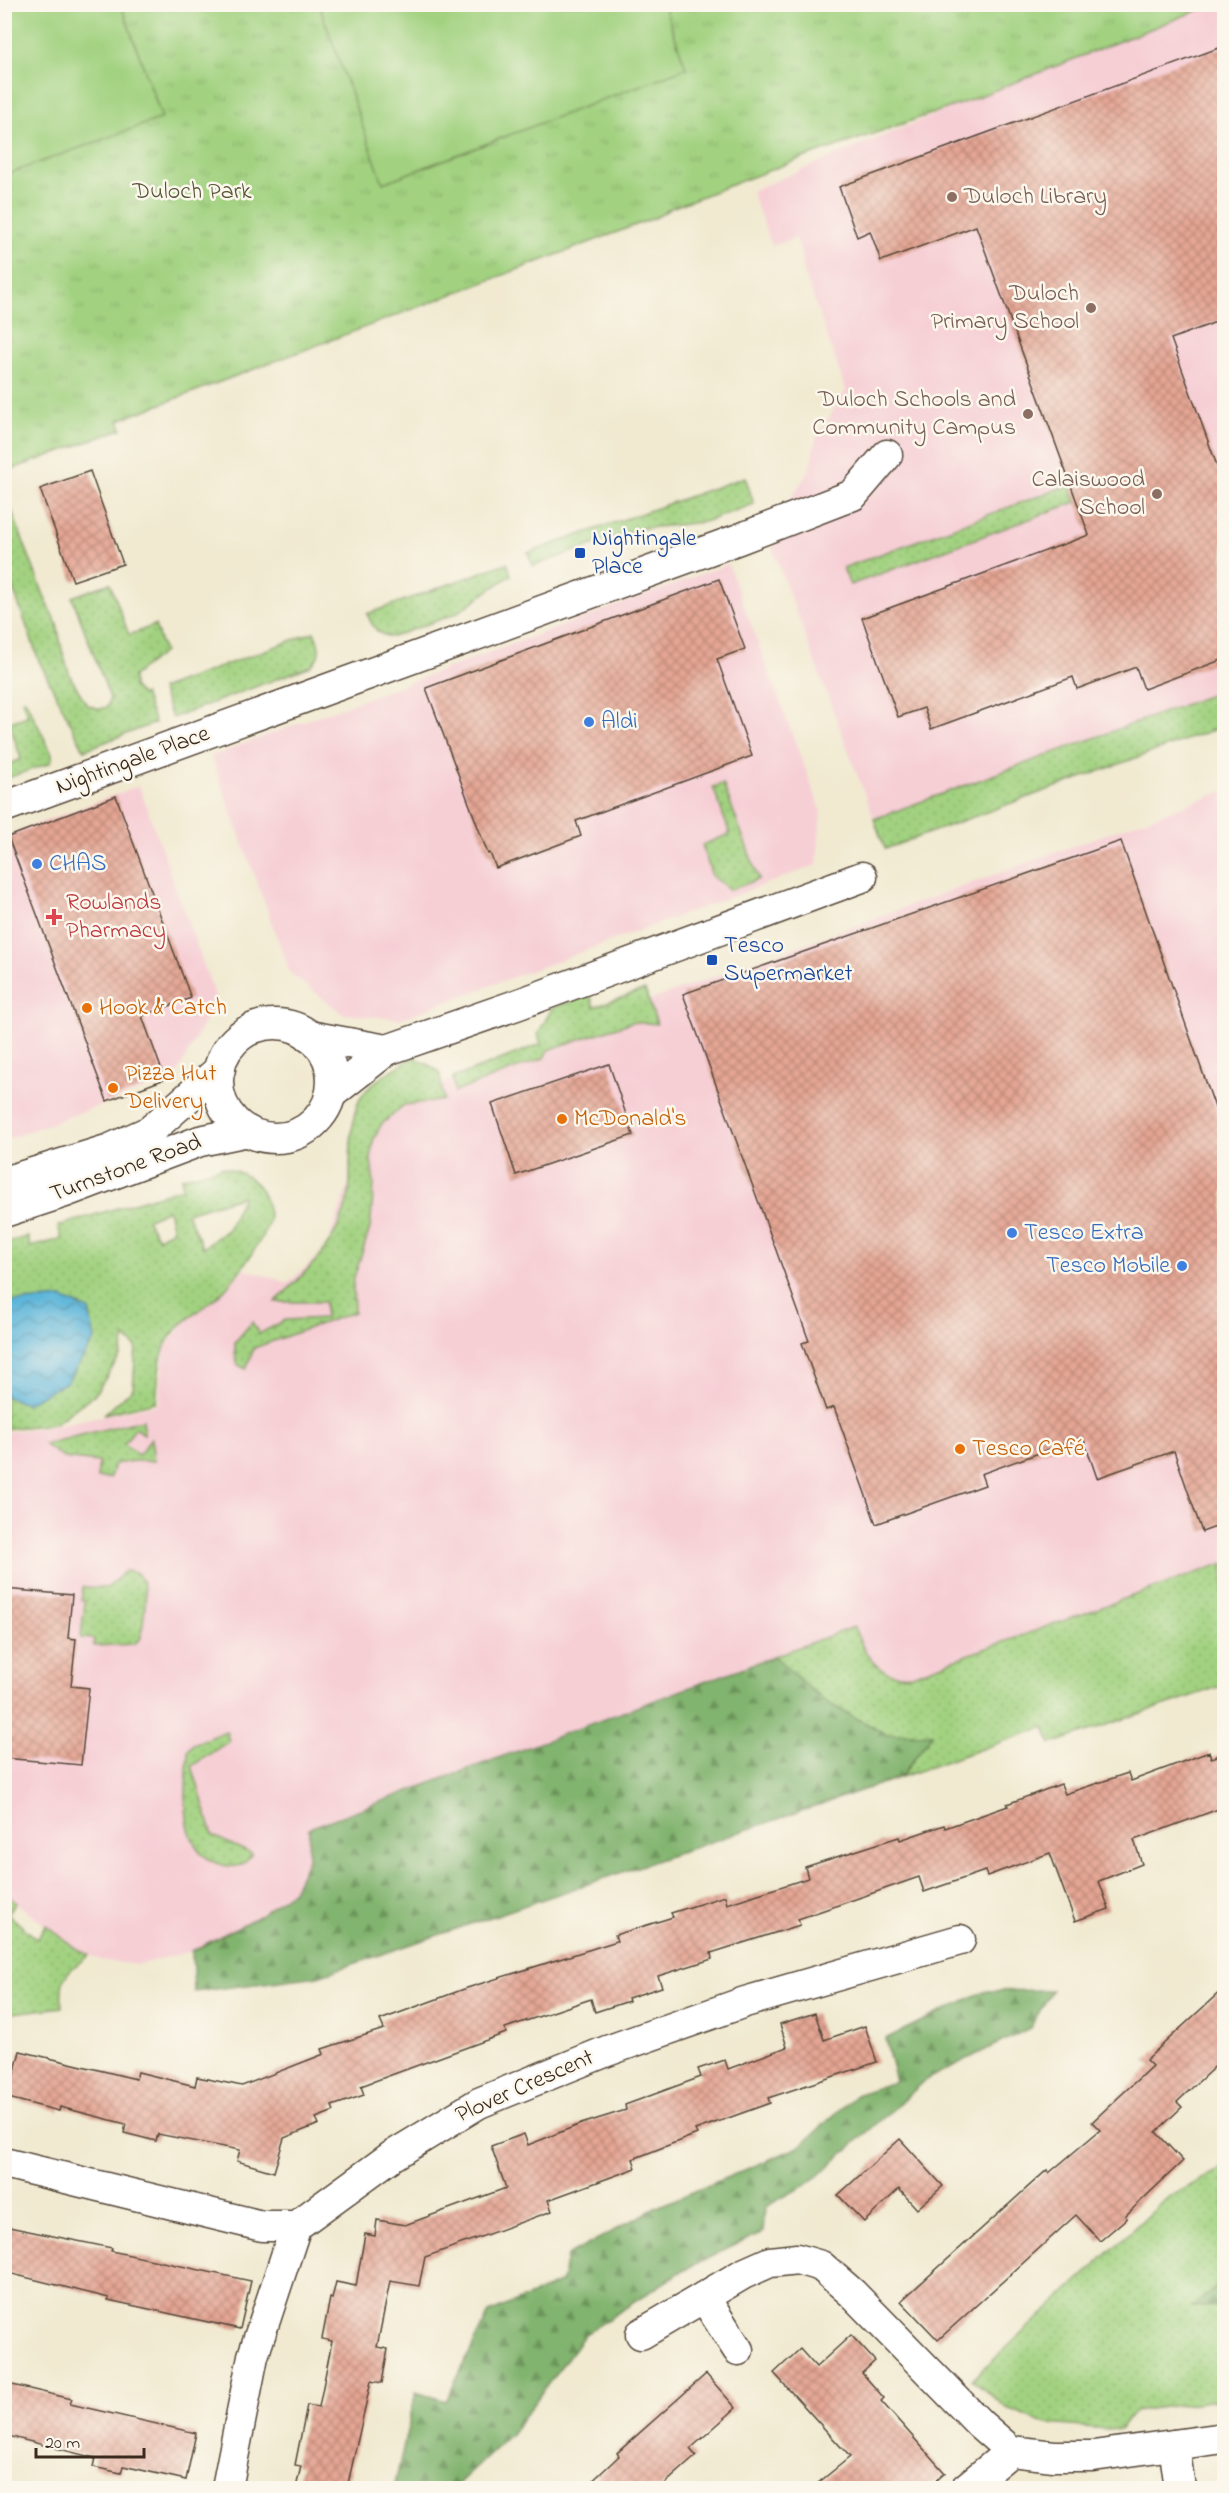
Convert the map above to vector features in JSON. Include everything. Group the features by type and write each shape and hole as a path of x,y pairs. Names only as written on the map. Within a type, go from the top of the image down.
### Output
{"street":[{"name":"Nightingale Place","path":"4,807 739,539 853,495 887,455"},
{"path":"331,1094 387,1050 519,1004 862,876"},
{"name":"Turnstone Road","path":"331,1094 317,1120 302,1132 284,1138 266,1138 248,1131 234,1120 224,1106 218,1087 219,1069 226,1052 238,1038 254,1028 281,1025 292,1027 309,1036 387,1050"},
{"path":"309,1036 322,1049 331,1067 331,1094"},
{"name":"Turnstone Road","path":"4,1182 110,1149 150,1131 219,1069"},
{"name":"Turnstone Road","path":"4,1212 65,1192 200,1141 248,1131"},
{"name":"Plover Crescent","path":"296,2226 392,2156 479,2103 607,2051 745,2002 960,1940"},
{"path":"4,2163 262,2226 296,2226 253,2356 227,2488"},
{"path":"641,2334 742,2274 770,2262 797,2259 821,2266 852,2293 980,2424 1011,2451 1054,2456 1094,2456 1224,2438"},
{"path":"704,2297 738,2350"},
{"path":"1174,2445 1180,2488"},
{"path":"966,2488 1011,2451"}],"shaded area":[{"name":"Duloch Schools and Community Campus","path":"1211,5 1224,5 1224,690 874,819 760,516 787,504 809,471 816,439 846,390 803,269 803,260 796,238 772,246 751,191 960,104"},
{"path":"728,564 821,810 817,865 400,1019 343,1014 290,973 211,756"},
{"path":"139,786 216,999 175,1078 5,1140 5,836"},
{"path":"1224,791 1224,1563 912,1675 900,1676 873,1664 864,1653 854,1628 331,1819 309,1828 308,1859 293,1891 257,1917 192,1951 136,1965 100,1960 74,1947 16,1903 5,1891 5,1432 48,1427 159,1404 165,1347 187,1320 245,1269 288,1283 326,1249 360,1150 379,1109 651,1000"}],"green space":[{"path":"5,4 121,5 162,118 5,175"},
{"name":"Duloch Park","path":"5,5 1211,5 960,104 794,161 671,208 657,217 119,420 122,429 5,472"},
{"path":"319,5 664,5 686,68 383,183"},
{"path":"745,477 754,504 704,522 638,529 533,566 528,553"},
{"path":"1069,485 1076,502 850,585 843,568"},
{"path":"5,493 57,624 70,676 87,705 100,709 107,707 110,698 72,597 110,583 129,635 155,625 164,652 133,676 133,687 142,696 144,694 155,723 84,750 39,661 5,566"},
{"path":"507,563 511,575 455,614 392,637 376,630 367,614"},
{"path":"314,632 319,654 311,666 172,718 161,689"},
{"path":"1224,690 1224,726 885,849 874,819"},
{"path":"25,699 52,754 52,760 50,763 5,779 5,766 21,759 9,722 28,716 22,700"},
{"path":"723,784 759,879 730,890 712,876 702,845 730,834 713,787"},
{"path":"645,990 657,1024 632,1022 548,1050 544,1058 455,1092 453,1078 541,1044 538,1034 552,1008 590,995 594,1007"},
{"path":"414,1057 439,1071 444,1100 404,1105 381,1125 373,1141 371,1160 374,1185 370,1228 353,1281 354,1312 254,1348 246,1369 238,1365 235,1342 252,1322 259,1334 285,1320 325,1318 325,1302 275,1302 320,1256 337,1230 350,1189 353,1121 362,1096 380,1078"},
{"path":"222,1167 243,1174 259,1187 266,1201 269,1219 258,1244 231,1282 171,1335 161,1358 156,1402 104,1414 133,1389 136,1347 125,1337 121,1355 95,1394 54,1424 5,1429 5,1396 26,1404 11,1302 5,1308 5,1244 28,1236 30,1247 62,1239 58,1226 183,1188 181,1178","holes":["243,1196 228,1229 203,1248 187,1213","168,1210 173,1230 158,1238 147,1220"]},
{"path":"143,1420 144,1434 135,1428 124,1444 139,1455 151,1438 154,1461 114,1464 110,1478 97,1478 99,1462 63,1458 44,1444"},
{"path":"1224,1563 1224,1685 1051,1744 1045,1727 901,1777 932,1734 886,1734 822,1700 774,1656 854,1627 868,1656 881,1669 900,1675 912,1675"},
{"path":"125,1571 136,1572 144,1586 145,1604 141,1638 134,1644 94,1646 94,1639 81,1638 85,1601 81,1600 83,1587 107,1588"},
{"path":"774,1656 822,1700 886,1734 932,1734 901,1777 318,1976 194,1992 192,1951 257,1917 293,1891 308,1859 309,1828"},
{"path":"226,1731 229,1741 192,1766 213,1836 252,1854 245,1862 235,1866 211,1860 199,1850 191,1836 187,1820 188,1751 193,1744"},
{"path":"4,1891 16,1903 8,1914 37,1939 46,1925 74,1947 89,1955 65,1976 62,1988 62,2007 5,2014"},
{"path":"1052,1990 1030,2028 927,2079 811,2182 765,2207 763,2232 685,2269 585,2334 511,2434 460,2482 458,2488 394,2488 416,2392 446,2401 489,2313 562,2282 567,2256 657,2207 799,2147 856,2095 896,2081 885,2039 984,1991"},
{"path":"1224,2167 1224,2281 1193,2307 1224,2306 1224,2399 1134,2411 1120,2430 1047,2424 1007,2408 972,2380 1166,2199"},
{"path":"1224,2281 1224,2306 1192,2307"}],"water":[{"path":"62,1298 89,1310 95,1339 67,1382 26,1404 5,1396 5,1308 11,1302"}],"building":[{"path":"1224,46 1224,319 1171,339 1224,485 1224,659 1144,689 1136,667 1077,689 1073,677 931,729 924,708 898,717 862,618 1089,535 976,226 881,261 870,231 857,237 839,187"},
{"path":"90,471 123,564 73,581 40,489"},
{"name":"Aldi","path":"719,579 745,649 717,659 752,756 576,821 581,836 496,868 490,853 488,854 426,688"},
{"path":"116,796 191,998 142,1016 165,1079 107,1101 8,837"},
{"name":"Tesco Extra","path":"1121,841 1224,1133 1224,1524 1202,1532 1174,1451 1097,1478 1083,1437 981,1474 985,1485 876,1524 834,1407 826,1410 802,1343 809,1341 683,994"},
{"name":"McDonald's","path":"609,1064 633,1135 516,1175 492,1104"},
{"path":"4,1589 72,1595 68,1638 76,1639 71,1686 89,1688 81,1765 4,1758"},
{"path":"1209,1752 1211,1758 1224,1754 1224,1807 1134,1840 1142,1864 1099,1881 1109,1909 1075,1921 1050,1853 987,1876 985,1871 924,1892 919,1877 798,1919 800,1925 711,1953 712,1959 658,1976 662,1987 628,1998 629,2001 595,2012 591,1999 505,2028 506,2033 361,2086 364,2095 332,2106 334,2111 316,2118 319,2124 284,2138 274,2172 237,2161 240,2150 158,2134 156,2141 124,2133 126,2124 60,2107 59,2111 8,2098 20,2051 136,2079 138,2072 195,2086 197,2077 242,2086 324,2054 322,2049 384,2029 380,2020 467,1988 617,1941 615,1935 673,1917 671,1913 725,1896 727,1904 808,1878 805,1867 899,1837 900,1840 944,1825 945,1828 1061,1784 1065,1794 1128,1773 1131,1781"},
{"path":"1224,1988 1224,2058 1177,2102 1182,2107 1156,2132 1183,2161 1125,2216 1127,2218 1100,2241 1076,2215 938,2340 901,2301 1047,2170 1049,2173 1100,2130 1092,2122 1152,2066 1146,2060"},
{"path":"815,2013 824,2040 865,2026 877,2062 768,2098 770,2103 695,2130 697,2134 633,2159 636,2168 548,2200 552,2211 425,2257 419,2286 390,2281 377,2347 388,2349 382,2383 371,2381 347,2488 296,2488 301,2466 295,2465 307,2405 319,2407 332,2341 322,2339 330,2298 332,2299 336,2282 356,2286 365,2234 375,2236 377,2220 405,2225 506,2188 491,2146 524,2134 528,2145 581,2124 626,2110 625,2105 701,2077 698,2069 725,2060 728,2069 787,2047 780,2024"},
{"path":"900,2139 943,2186 917,2209 899,2189 864,2222 838,2195"},
{"path":"4,2226 112,2248 111,2251 251,2281 240,2329 108,2300 109,2298 4,2272"},
{"path":"851,2335 875,2361 862,2373 884,2398 881,2401 945,2473 928,2488 812,2488 850,2457 774,2373 800,2349 816,2367"},
{"path":"706,2374 736,2408 690,2449 696,2456 660,2488 585,2488 619,2456 617,2453"},
{"path":"4,2383 72,2399 70,2404 196,2433 186,2480 123,2466 121,2473 93,2467 95,2458 4,2435"}],"place":[{"name":"Duloch Library","path":"952,197"},
{"name":"Duloch Primary School","path":"1091,308"},
{"name":"Duloch Schools and Community Campus","path":"1028,414"},
{"name":"Calaiswood School","path":"1157,494"},
{"name":"Nightingale Place","path":"580,553"},
{"name":"Aldi","path":"589,722"},
{"name":"CHAS","path":"37,864"},
{"name":"Rowlands Pharmacy","path":"54,917"},
{"name":"Tesco Supermarket","path":"712,960"},
{"name":"Hook & Catch","path":"87,1008"},
{"name":"Pizza Hut Delivery","path":"113,1088"},
{"name":"McDonald's","path":"562,1119"},
{"name":"Tesco Extra","path":"1012,1233"},
{"name":"Tesco Mobile","path":"1182,1266"},
{"name":"Tesco Café","path":"960,1449"}]}
